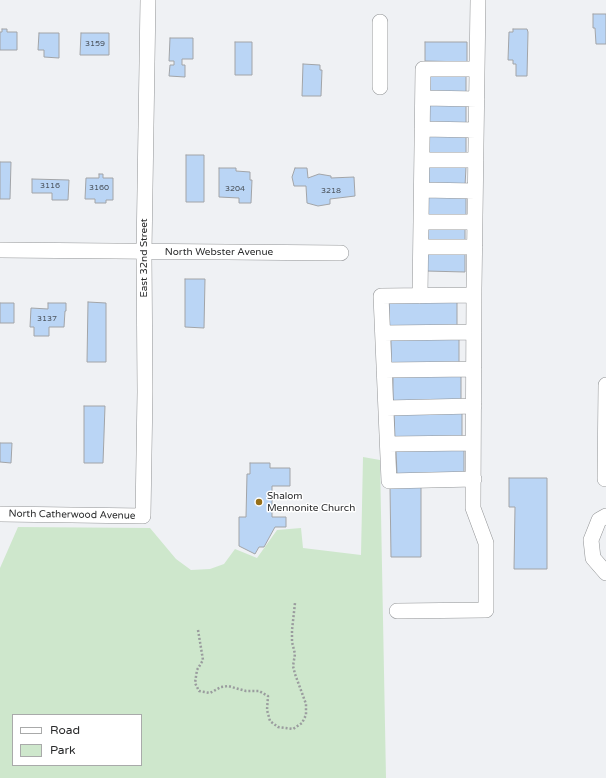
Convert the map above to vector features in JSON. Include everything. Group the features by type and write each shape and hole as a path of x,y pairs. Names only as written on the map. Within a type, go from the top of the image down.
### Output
{"street":[{"name":"East 32nd Street","path":"143,516 145,392 144,252 148,0"},
{"path":"397,611 486,610 486,543 473,508 478,0"},
{"path":"380,22 380,87"},
{"path":"420,296 423,68 477,69"},
{"path":"423,98 477,99"},
{"path":"422,129 476,130"},
{"path":"422,160 476,160"},
{"path":"422,190 475,191"},
{"path":"421,222 475,222"},
{"path":"421,246 475,247"},
{"name":"North Webster Avenue","path":"0,250 341,253"},
{"path":"474,295 381,296 389,481 474,479"},
{"path":"383,333 474,332"},
{"path":"384,370 474,369"},
{"path":"605,479 606,385"},
{"path":"386,408 474,406"},
{"path":"388,444 474,443"},
{"name":"North Catherwood Avenue","path":"0,514 143,516"},
{"path":"606,516 599,520 591,540 593,558 606,573"}],"path":[{"path":"198,630 203,660 197,670 196,683 199,692 210,692 221,687 228,686 246,691 259,691 268,696 267,710 270,721 278,728 293,729 302,723 306,714 306,704 293,666 295,654 292,642 292,630 295,603"}],"green space":[{"path":"363,457 380,460 386,778 0,778 0,568 18,527 150,528 176,559 191,570 210,569 224,564 235,549 257,558 277,530 301,528 303,548 361,555"}],"building":[{"path":"593,14 606,14 606,44 596,44 595,28 593,28"},
{"path":"2,29 7,29 7,32 17,32 17,50 0,50 0,32 2,32"},
{"path":"513,29 527,29 528,32 527,76 516,76 516,64 513,64 513,60 508,60 509,32 513,32"},
{"path":"39,33 59,33 59,58 44,57 44,50 38,50"},
{"path":"81,33 109,33 109,55 80,55"},
{"path":"170,38 193,38 193,59 182,59 182,65 185,65 185,77 169,76 170,65 174,65 174,61 169,61"},
{"path":"235,42 252,42 252,75 235,75"},
{"path":"425,42 467,42 467,62 425,61"},
{"path":"303,64 320,65 320,70 322,70 321,96 302,96"},
{"path":"427,74 466,75 466,93 427,93"},
{"path":"427,105 466,105 466,124 427,124"},
{"path":"427,136 466,136 466,155 426,155"},
{"path":"186,155 204,155 204,202 186,202"},
{"path":"0,162 11,162 10,199 0,199"},
{"path":"426,167 466,167 465,186 426,186"},
{"path":"219,168 236,168 236,171 250,172 250,180 252,180 251,203 239,203 239,198 219,197"},
{"path":"295,168 307,168 308,178 319,174 331,176 331,178 354,177 355,196 330,199 330,204 318,206 307,203 306,186 294,186 292,177"},
{"path":"99,174 103,174 103,178 113,178 113,200 106,200 106,203 95,203 95,199 85,199 86,178 99,178"},
{"path":"32,179 69,180 68,200 52,200 52,193 32,193"},
{"path":"426,197 466,197 466,216 426,216"},
{"path":"426,228 465,229 465,241 426,241"},
{"path":"426,253 465,253 465,272 426,271"},
{"path":"185,279 205,279 204,328 185,327"},
{"path":"88,302 106,303 106,362 87,362"},
{"path":"389,302 457,302 457,327 389,327"},
{"path":"0,303 14,303 14,323 0,323"},
{"path":"48,303 66,303 64,327 49,327 49,336 34,336 34,327 30,327 31,308 48,309"},
{"path":"391,339 459,339 459,364 391,364"},
{"path":"393,376 461,376 461,401 393,401"},
{"path":"84,406 105,406 103,463 84,463"},
{"path":"394,413 462,413 462,438 395,438"},
{"path":"0,443 12,443 11,463 0,462"},
{"path":"396,450 464,450 464,474 397,475"},
{"name":"Shalom Mennonite Church","path":"250,463 270,463 270,468 290,468 290,486 272,486 272,517 286,517 286,527 275,527 264,547 259,547 255,554 239,546 239,517 246,517 247,474 250,474"},
{"path":"509,478 547,478 547,569 514,569 515,507 509,507"},
{"path":"390,486 421,486 421,557 391,557"}],"place":[{"name":"Shalom Mennonite Church","path":"259,502"}]}
